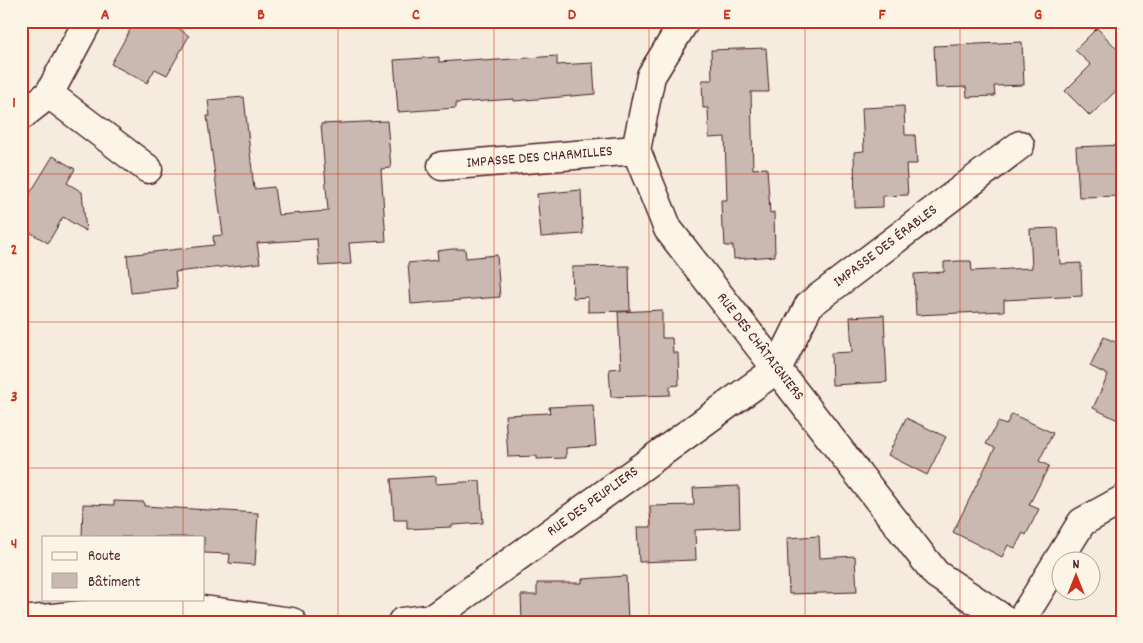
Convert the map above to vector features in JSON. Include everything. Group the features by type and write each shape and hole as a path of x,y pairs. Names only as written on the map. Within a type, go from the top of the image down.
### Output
{"street":[{"path":"21,116 49,94 88,21"},
{"path":"636,150 651,76 685,21"},
{"path":"49,94 148,170"},
{"name":"IMPASSE DES ÉRABLES","path":"777,369 809,305 1020,145"},
{"name":"IMPASSE DES CHARMILLES","path":"442,166 636,150"},
{"name":"RUE DES CHÂTAIGNIERS","path":"636,150 668,229 936,574 1008,622"},
{"name":"RUE DES PEUPLIERS","path":"402,622 433,620 777,369"},
{"path":"1020,622 1082,522 1122,500"},
{"path":"21,621 173,606 292,622"}],"building":[{"path":"135,21 169,21 189,36 167,75 155,69 147,83 111,64"},
{"path":"1097,28 1122,54 1122,85 1090,116 1065,91 1091,65 1075,50"},
{"path":"1022,42 1024,85 994,86 995,96 967,97 966,87 936,88 934,46"},
{"path":"766,48 769,92 751,92 753,169 767,168 770,213 774,212 775,256 734,259 733,246 725,246 724,229 722,229 721,200 727,200 725,137 709,138 708,108 703,108 702,80 712,80 711,50"},
{"path":"557,56 557,65 593,63 595,94 514,101 514,99 456,103 456,108 398,112 394,60 439,57 439,62 483,59 483,61"},
{"path":"244,97 254,189 274,187 278,215 328,211 321,124 387,121 391,168 381,169 386,241 349,243 351,264 319,266 317,239 257,243 260,263 175,272 177,288 131,293 127,255 214,245 213,236 223,235 207,116 210,116 208,100"},
{"path":"904,106 905,135 915,135 917,164 906,164 908,195 883,196 883,207 855,208 854,152 864,151 862,108"},
{"path":"1122,145 1122,196 1079,197 1076,147"},
{"path":"53,156 75,169 67,183 82,192 86,231 63,217 48,243 21,227 21,208"},
{"path":"581,190 583,234 541,237 537,194"},
{"path":"1058,228 1060,264 1081,263 1082,296 1004,300 1004,311 916,315 914,274 944,272 944,262 959,261 971,261 972,271 1032,268 1030,229"},
{"path":"465,249 466,258 497,255 500,297 411,304 408,263 438,260 437,251"},
{"path":"629,266 630,311 588,312 588,297 573,298 572,267"},
{"path":"662,310 662,338 672,338 673,353 678,353 679,385 670,386 670,395 611,397 609,369 621,368 618,312"},
{"path":"884,315 887,382 832,385 831,353 852,352 850,317"},
{"path":"1104,337 1122,345 1122,422 1093,408 1108,375 1090,366"},
{"path":"593,405 596,446 566,448 566,458 508,457 505,415 550,413 549,407"},
{"path":"1012,414 1053,433 1039,461 1049,466 1029,505 1039,509 1026,535 1023,533 1015,548 1008,545 1002,557 953,532 995,448 986,444 998,422 1006,425"},
{"path":"906,418 946,437 927,475 888,455"},
{"path":"436,476 436,484 480,481 483,523 452,525 452,527 407,529 407,520 394,520 391,479"},
{"path":"739,486 740,528 695,530 696,560 639,562 637,527 651,527 650,506 694,505 693,488"},
{"path":"114,501 144,502 144,506 258,513 255,565 229,563 230,554 205,553 205,536 82,536 83,504 114,505"},
{"path":"819,536 820,558 855,556 857,592 789,594 787,538"},
{"path":"626,576 628,622 522,622 521,595 537,595 537,583 582,583 582,579"}]}
